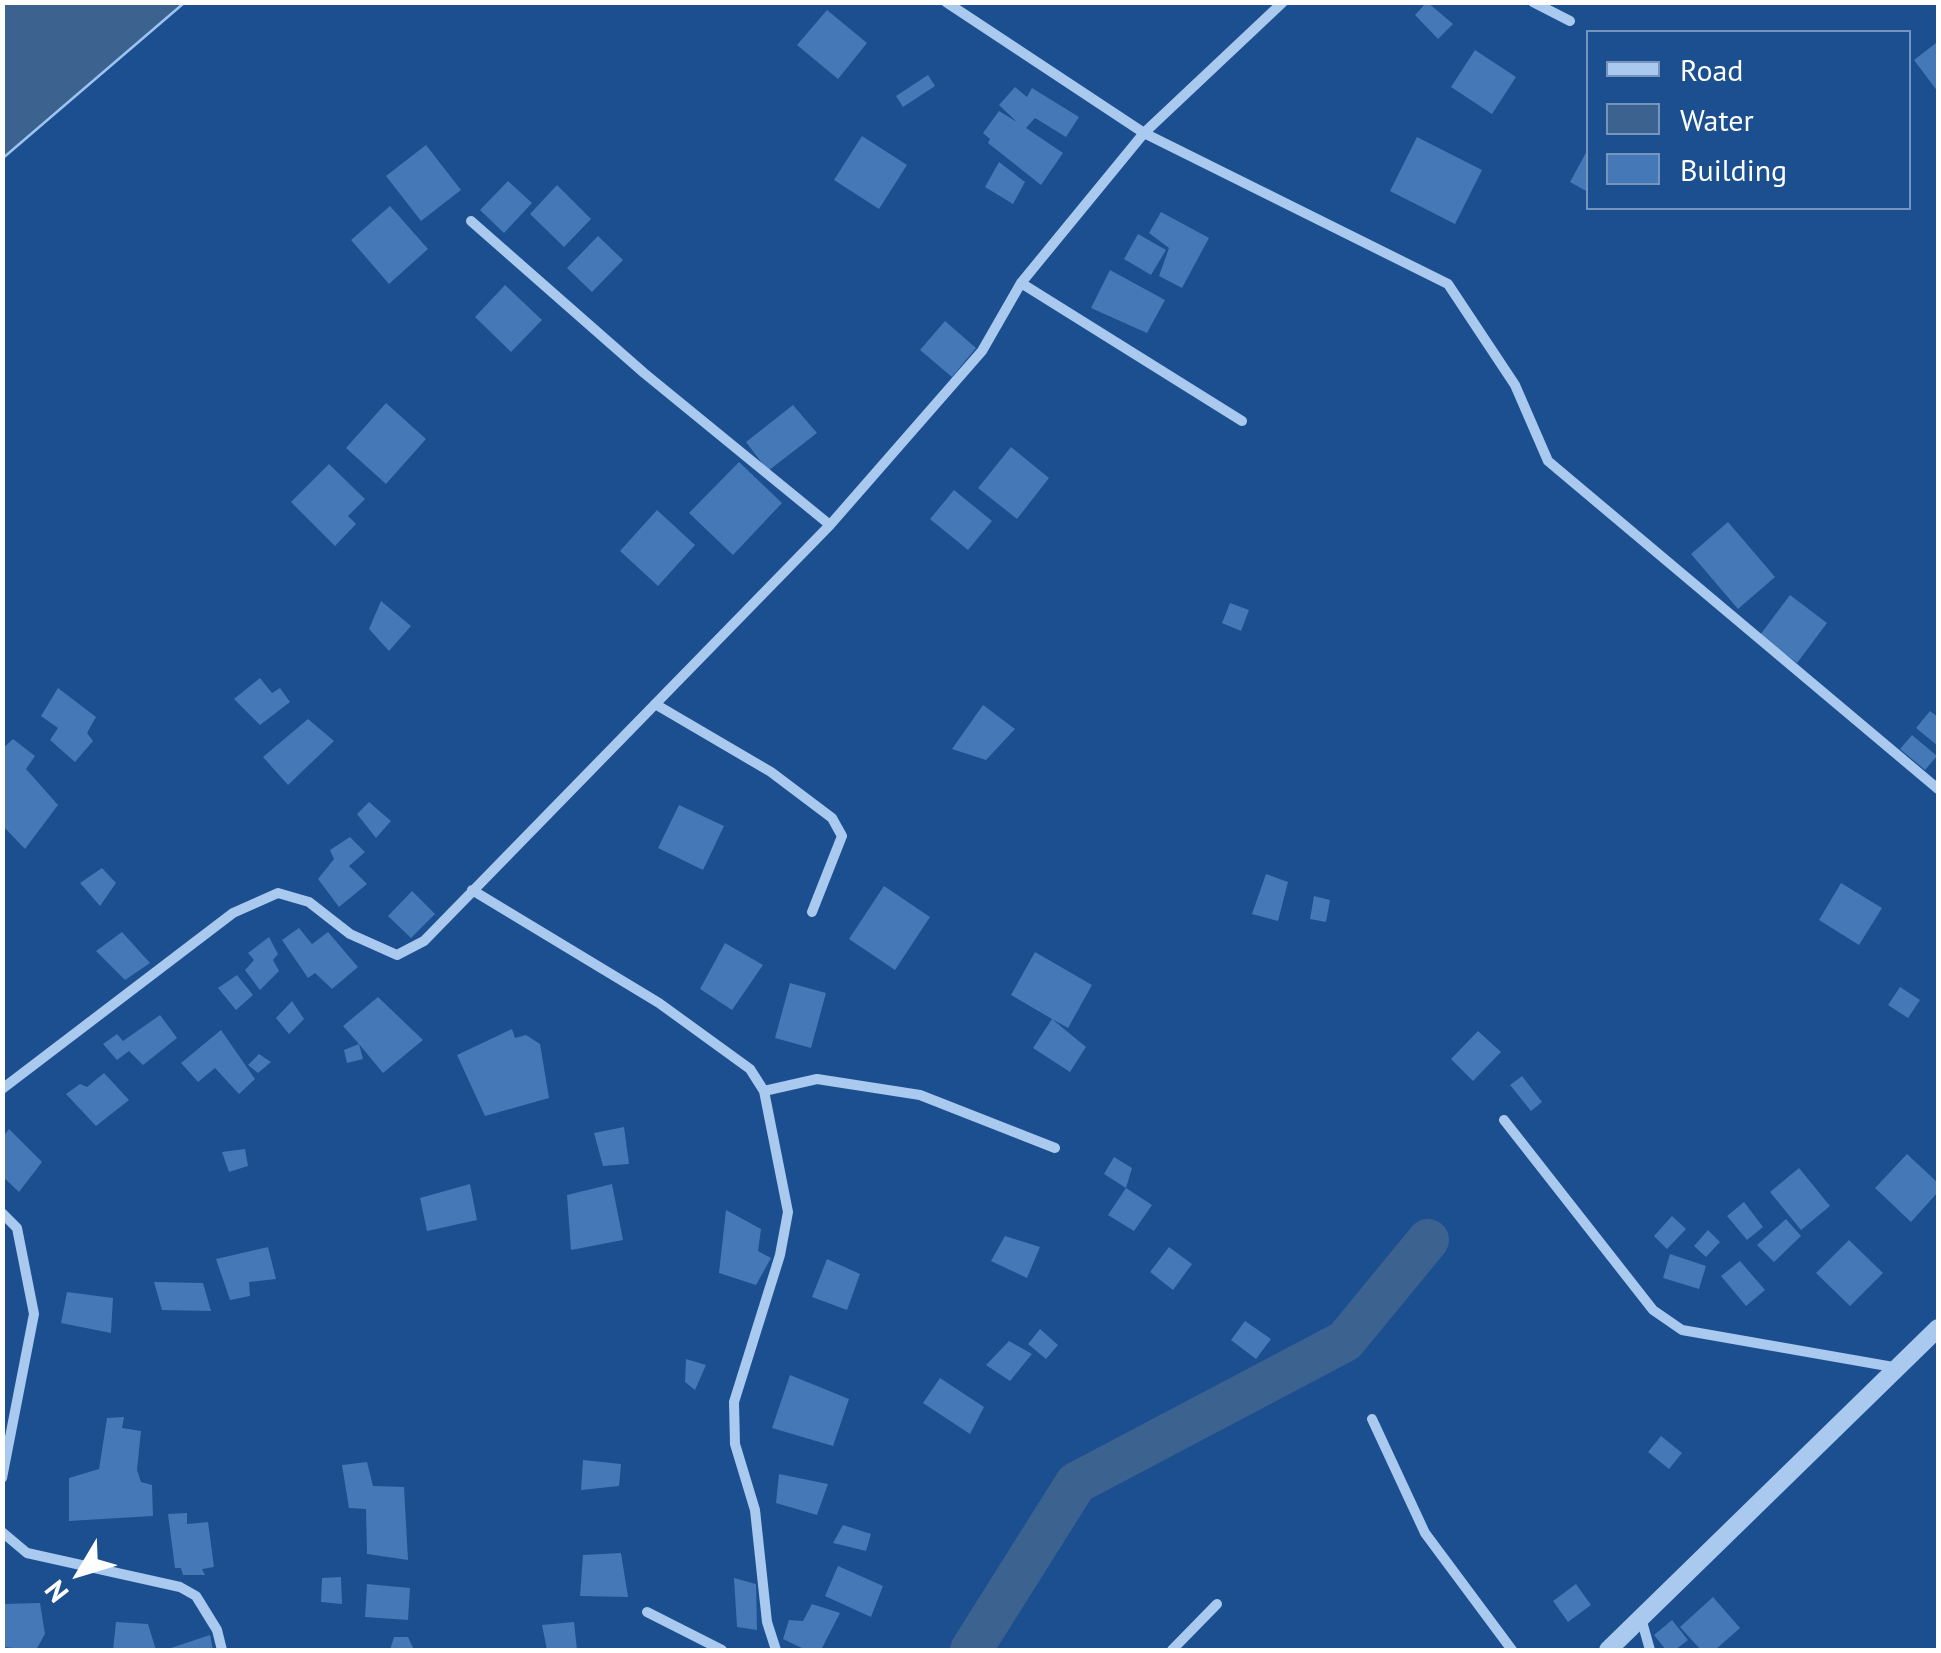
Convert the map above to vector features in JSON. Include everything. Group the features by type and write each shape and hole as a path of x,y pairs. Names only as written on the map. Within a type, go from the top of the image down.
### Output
{"street":[{"path":"946,2 1144,133 1448,284 1515,385 1548,461 1938,789"},
{"path":"2,1088 233,912 278,894 310,902 350,934 397,955 424,941 830,525 982,351 1021,283 1144,133 1283,2"},
{"path":"1534,2 1570,20"},
{"path":"470,221 644,374 830,525"},
{"path":"1021,283 1242,420"},
{"path":"655,704 771,772 832,818 842,836 812,912"},
{"path":"472,890 659,1003 750,1068 764,1090 788,1212 734,1402 735,1444 755,1510 767,1622 776,1650"},
{"path":"764,1090 817,1079 920,1095 1055,1148"},
{"path":"1504,1120 1653,1310 1682,1330 1900,1368"},
{"path":"2,1213 18,1228 34,1314 2,1478"},
{"path":"1608,1650 1938,1328"},
{"path":"1372,1419 1425,1533 1512,1650"},
{"path":"2,1532 28,1553 180,1587 196,1596 216,1630 222,1650"},
{"path":"1172,1650 1217,1604"},
{"path":"647,1612 722,1650"},
{"path":"1642,1618 1650,1650"}],"water":[{"path":"3,2 184,2 184,3 3,158"}],"building":[{"path":"1427,2 1453,24 1438,39 1415,15"},
{"path":"827,10 867,43 838,79 797,45"},
{"path":"1936,43 1938,47 1938,92 1914,60"},
{"path":"1475,50 1516,77 1492,114 1451,87"},
{"path":"928,75 935,86 903,107 896,96"},
{"path":"1015,87 1027,97 1032,88 1079,117 1066,137 1035,118 1026,128 1063,153 1041,185 988,143 990,139 983,133 999,111 1017,122 999,105"},
{"path":"862,136 907,165 879,209 834,180"},
{"path":"1417,137 1482,170 1455,224 1390,191"},
{"path":"426,145 461,190 421,221 386,176"},
{"path":"1586,153 1586,191 1570,182"},
{"path":"999,162 1025,182 1013,204 985,187"},
{"path":"508,181 532,203 504,233 480,210"},
{"path":"557,185 591,219 564,247 530,214"},
{"path":"390,206 428,249 389,284 351,240"},
{"path":"1161,212 1209,238 1182,288 1159,276 1169,248 1149,233"},
{"path":"1138,234 1166,250 1151,275 1124,259"},
{"path":"598,236 623,260 592,292 567,268"},
{"path":"1110,270 1165,300 1147,333 1091,308"},
{"path":"505,285 542,320 511,352 475,317"},
{"path":"945,321 976,348 952,377 920,350"},
{"path":"386,403 426,439 386,484 346,448"},
{"path":"793,405 817,433 768,471 746,442"},
{"path":"1011,447 1049,478 1017,519 978,488"},
{"path":"739,462 782,503 733,555 689,513"},
{"path":"329,464 365,499 348,516 356,524 335,546 291,502"},
{"path":"954,490 992,521 968,550 930,519"},
{"path":"657,510 695,545 658,586 620,551"},
{"path":"1728,522 1775,577 1738,609 1691,554"},
{"path":"1790,595 1827,623 1797,663 1760,635"},
{"path":"381,601 411,626 389,651 369,629"},
{"path":"1230,603 1249,610 1241,631 1222,623"},
{"path":"260,678 272,693 280,688 290,702 260,725 234,699"},
{"path":"58,688 96,717 87,733 93,741 75,762 50,740 58,728 41,716"},
{"path":"983,705 1015,729 986,760 952,749"},
{"path":"1930,711 1938,717 1938,746 1916,728"},
{"path":"308,719 334,741 288,785 263,757"},
{"path":"1912,735 1937,756 1925,770 1900,749"},
{"path":"13,739 35,756 26,769 58,805 25,849 2,825 2,749"},
{"path":"369,802 391,821 376,838 357,814"},
{"path":"679,805 724,826 703,870 658,848"},
{"path":"350,837 365,852 349,866 367,884 339,907 318,879 334,859 330,850"},
{"path":"102,868 116,883 100,906 80,883"},
{"path":"1266,874 1288,882 1278,921 1252,914"},
{"path":"1841,883 1882,908 1859,945 1819,920"},
{"path":"884,886 930,917 895,970 849,939"},
{"path":"412,891 435,914 411,938 388,916"},
{"path":"1314,896 1330,900 1326,922 1310,919"},
{"path":"299,928 312,944 328,932 358,967 332,989 315,973 308,978 282,940"},
{"path":"122,932 150,963 125,980 96,951"},
{"path":"269,937 278,954 273,960 279,971 260,990 245,970 254,960 248,953"},
{"path":"725,943 763,965 732,1010 700,989"},
{"path":"1035,952 1092,985 1068,1028 1011,995"},
{"path":"237,975 253,995 236,1010 218,988"},
{"path":"790,983 826,993 811,1048 775,1038"},
{"path":"1900,987 1920,1000 1908,1018 1888,1005"},
{"path":"378,997 423,1040 383,1073 343,1026"},
{"path":"292,1001 304,1019 289,1034 276,1018"},
{"path":"160,1015 177,1038 143,1065 129,1051 117,1060 103,1044 117,1034 123,1041"},
{"path":"1052,1019 1086,1047 1070,1072 1033,1048"},
{"path":"512,1029 515,1038 526,1035 540,1044 549,1098 485,1116 457,1055"},
{"path":"221,1030 255,1079 239,1094 215,1068 198,1082 181,1063"},
{"path":"1478,1031 1501,1052 1473,1081 1451,1059"},
{"path":"359,1044 363,1059 347,1063 344,1050"},
{"path":"259,1054 271,1062 258,1073 248,1065"},
{"path":"104,1073 129,1100 96,1126 66,1094 80,1084 87,1087"},
{"path":"1522,1076 1542,1102 1531,1111 1510,1085"},
{"path":"624,1127 629,1164 603,1166 594,1133"},
{"path":"9,1129 42,1162 19,1192 2,1176 2,1138"},
{"path":"245,1149 248,1166 229,1172 222,1152"},
{"path":"1907,1154 1938,1183 1938,1192 1911,1222 1875,1188"},
{"path":"1114,1157 1132,1168 1126,1188 1104,1174"},
{"path":"1799,1168 1830,1206 1801,1230 1770,1192"},
{"path":"470,1184 477,1220 427,1231 420,1198"},
{"path":"612,1184 623,1240 571,1250 567,1195"},
{"path":"1126,1188 1152,1205 1134,1231 1108,1215"},
{"path":"1744,1202 1763,1227 1747,1240 1727,1216"},
{"path":"726,1210 761,1229 758,1251 771,1258 756,1285 719,1273"},
{"path":"1672,1216 1686,1229 1667,1249 1654,1236"},
{"path":"1786,1219 1801,1236 1774,1262 1757,1245"},
{"path":"1708,1230 1720,1242 1706,1257 1694,1246"},
{"path":"1005,1236 1040,1247 1027,1278 991,1261"},
{"path":"1849,1240 1883,1273 1850,1306 1816,1273"},
{"path":"268,1247 276,1279 249,1282 250,1296 230,1300 216,1259"},
{"path":"1169,1247 1192,1264 1173,1290 1150,1272"},
{"path":"1670,1254 1706,1266 1699,1289 1663,1278"},
{"path":"827,1259 860,1274 847,1310 812,1297"},
{"path":"1740,1261 1765,1290 1746,1306 1721,1276"},
{"path":"154,1282 203,1283 211,1311 162,1310"},
{"path":"67,1292 113,1298 111,1333 61,1323"},
{"path":"1245,1321 1271,1339 1256,1359 1231,1340"},
{"path":"1040,1329 1058,1345 1046,1359 1028,1344"},
{"path":"1009,1341 1032,1354 1010,1381 986,1365"},
{"path":"686,1359 706,1365 695,1390 685,1382"},
{"path":"790,1375 849,1399 833,1446 772,1428"},
{"path":"940,1378 984,1407 970,1434 923,1403"},
{"path":"124,1417 122,1428 141,1431 137,1470 141,1482 152,1485 153,1516 69,1521 69,1478 99,1469 107,1418"},
{"path":"1661,1436 1682,1453 1669,1469 1648,1452"},
{"path":"583,1460 621,1464 619,1486 581,1490"},
{"path":"367,1462 373,1486 404,1487 408,1560 367,1554 366,1509 349,1508 342,1465"},
{"path":"779,1474 828,1484 817,1515 776,1503"},
{"path":"187,1513 187,1524 208,1522 214,1567 202,1569 205,1575 183,1575 181,1568 175,1568 168,1514"},
{"path":"843,1525 871,1534 866,1551 833,1543"},
{"path":"621,1553 628,1597 580,1596 583,1555"},
{"path":"838,1566 883,1586 871,1617 825,1596"},
{"path":"341,1577 342,1604 321,1602 322,1578"},
{"path":"734,1578 756,1584 757,1630 737,1627"},
{"path":"367,1584 410,1588 408,1620 365,1617"},
{"path":"1576,1584 1591,1605 1568,1622 1553,1601"},
{"path":"1713,1597 1740,1628 1715,1650 1701,1650 1680,1627"},
{"path":"40,1603 45,1634 36,1650 2,1647 2,1604"},
{"path":"812,1604 840,1613 821,1650 806,1650 783,1639 789,1620 803,1621"},
{"path":"1672,1620 1688,1640 1675,1650 1666,1650 1654,1635"},
{"path":"116,1622 148,1624 156,1650 113,1650"},
{"path":"574,1622 577,1650 547,1650 542,1625"},
{"path":"210,1635 213,1650 165,1650"},
{"path":"394,1637 408,1637 414,1650 390,1650"}],"waterway":[{"path":"971,1650 1076,1483 1345,1341 1428,1240"}]}
